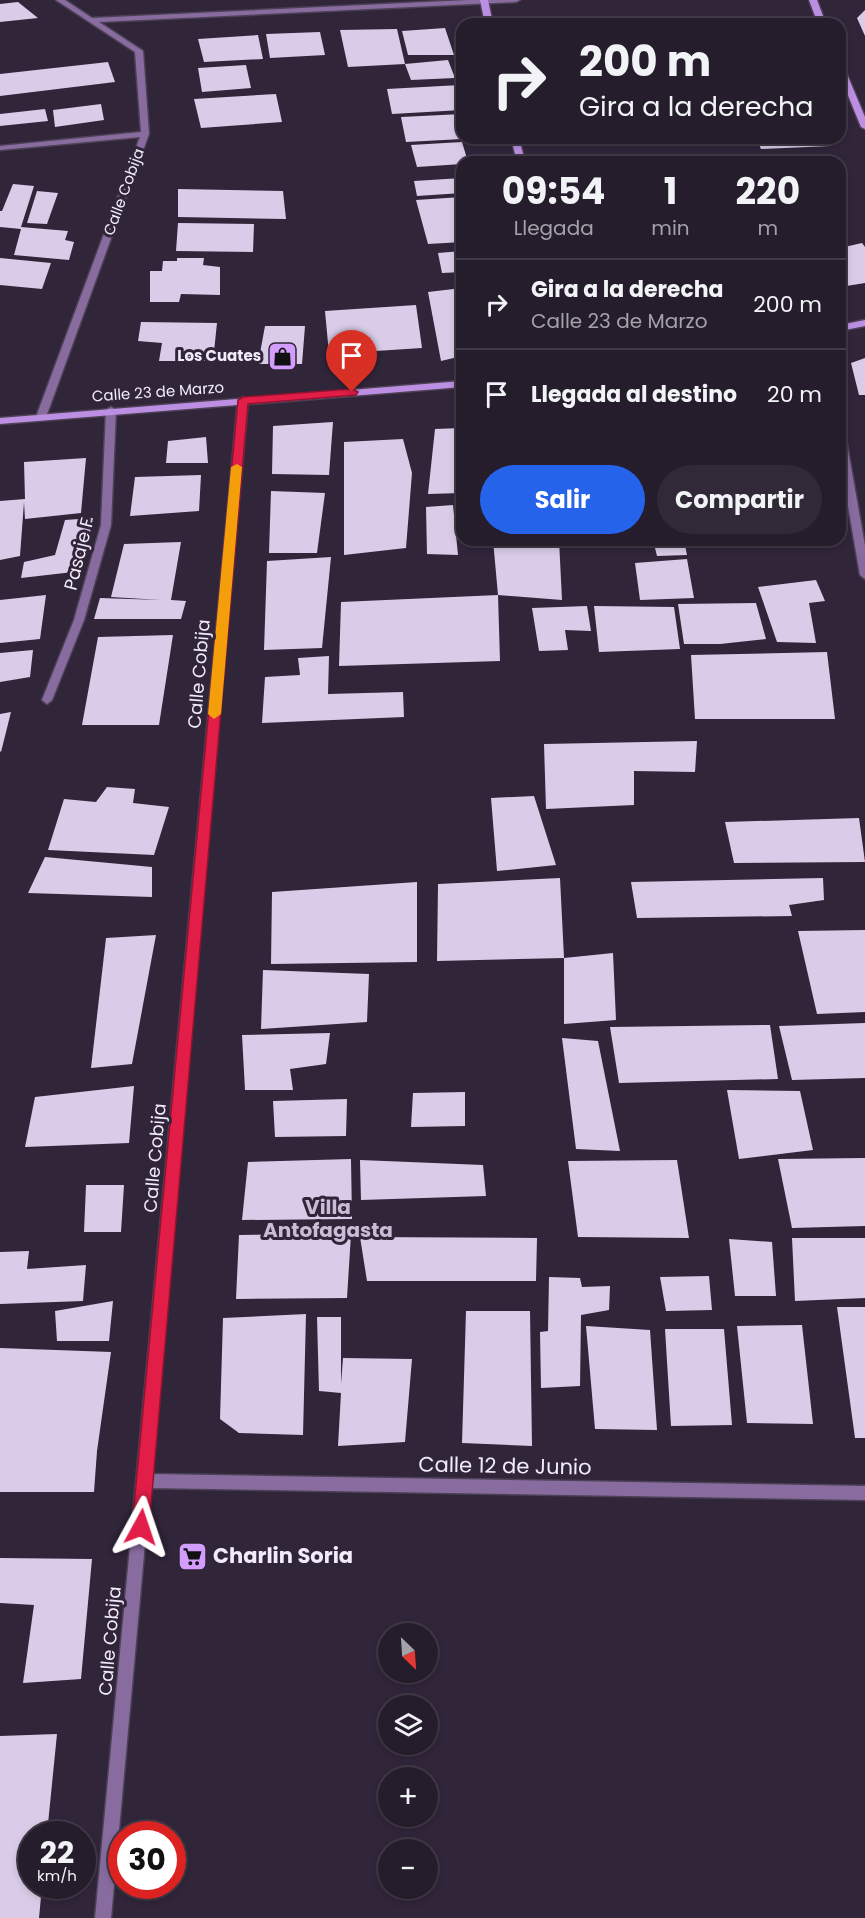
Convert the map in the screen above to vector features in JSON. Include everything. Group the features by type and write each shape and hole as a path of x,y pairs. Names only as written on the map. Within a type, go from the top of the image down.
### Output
{"street":[{"name":"Calle Cobija","path":"41,417 145,134 139,51 60,0"},
{"path":"90,20 516,0"},
{"path":"813,0 820,18"},
{"path":"484,1 488,18"},
{"path":"846,81 865,127"},
{"path":"0,148 145,134"},
{"path":"846,327 865,323"},
{"name":"Calle 23 de Marzo","path":"0,421 111,410 456,384"},
{"name":"Calle Cobija","path":"103,1918 243,400"},
{"name":"Pasaje F","path":"47,700 79,620 106,525 111,410"},
{"path":"846,467 865,575"},
{"name":"Calle 12 de Junio","path":"145,1481 865,1493"}],"building":[{"path":"18,2 38,18 0,22 0,4"},
{"path":"865,10 865,36 857,18"},
{"path":"445,28 454,55 408,55 402,31"},
{"path":"397,29 405,64 348,67 340,30"},
{"path":"320,32 325,55 270,58 266,34"},
{"path":"258,35 263,59 204,62 198,39"},
{"path":"448,60 455,78 411,80 405,64"},
{"path":"108,62 115,82 0,96 0,74"},
{"path":"246,65 251,88 202,92 198,68"},
{"path":"456,85 456,110 392,114 387,89"},
{"path":"276,94 282,122 201,128 194,99"},
{"path":"101,104 104,120 55,127 53,110"},
{"path":"45,109 48,121 0,126 0,114"},
{"path":"456,114 456,139 406,142 401,117"},
{"path":"456,142 463,144 466,156 456,156 456,164 417,167 411,145"},
{"path":"759,144 830,144 831,146 761,149"},
{"path":"456,178 456,193 417,196 414,181"},
{"path":"13,184 34,186 21,227 68,231 65,240 74,242 69,260 14,255 21,229 0,227 0,211 2,211"},
{"path":"178,189 283,191 286,219 178,217"},
{"path":"37,191 58,193 47,224 27,223"},
{"path":"456,197 456,242 428,244 416,200"},
{"path":"178,223 254,224 253,252 176,251"},
{"path":"862,243 865,247 865,283 846,286 846,247"},
{"path":"456,252 456,272 442,273 438,253"},
{"path":"0,258 51,263 42,289 0,285"},
{"path":"177,258 204,258 203,265 220,267 220,295 181,294 179,302 150,302 150,271 162,271 163,261 177,261"},
{"path":"456,289 456,357 441,361 428,292"},
{"path":"416,305 422,348 329,354 325,311"},
{"path":"141,322 217,323 213,361 159,361 162,343 138,341"},
{"path":"265,326 305,326 302,364 258,364"},
{"path":"865,358 865,395 859,395 851,363"},
{"path":"333,422 329,475 272,474 273,426"},
{"path":"456,428 456,493 428,494 435,429"},
{"path":"206,437 208,463 166,463 168,441"},
{"path":"403,439 412,473 406,548 344,555 344,442"},
{"path":"86,458 81,513 25,519 24,502 20,556 0,560 0,501 25,499 24,462"},
{"path":"201,475 199,511 130,516 135,477"},
{"path":"271,491 325,493 317,553 269,553"},
{"path":"453,505 458,555 427,554 426,507"},
{"path":"93,518 82,571 21,578 24,562 55,555 65,520"},
{"path":"181,542 171,600 186,601 181,619 94,619 100,598 161,600 111,597 124,544"},
{"path":"494,546 559,546 562,600 498,595"},
{"path":"654,546 685,546 687,555 657,556"},
{"path":"331,557 322,648 264,650 267,561"},
{"path":"687,559 694,598 640,600 635,563"},
{"path":"816,580 825,601 809,603 816,643 777,642 758,587"},
{"path":"46,595 40,639 0,643 0,600"},
{"path":"498,595 500,661 339,666 341,602"},
{"path":"756,603 766,639 720,644 684,644 678,604"},
{"path":"587,606 591,631 565,630 568,650 539,651 532,608"},
{"path":"594,606 674,607 680,649 599,652"},
{"path":"173,635 159,725 82,725 98,637"},
{"path":"33,650 30,677 0,682 0,653"},
{"path":"827,652 835,719 695,719 691,655"},
{"path":"329,656 328,694 403,692 404,717 262,723 265,677 300,675 298,658"},
{"path":"11,712 1,752 0,714"},
{"path":"697,741 695,772 634,771 634,805 546,809 544,744"},
{"path":"107,787 135,789 133,803 169,807 154,855 48,850 64,799 96,802"},
{"path":"534,796 556,865 497,871 491,798"},
{"path":"859,818 865,862 734,863 725,822"},
{"path":"45,857 152,867 152,897 28,893"},
{"path":"560,878 564,958 437,961 438,884"},
{"path":"823,878 824,900 789,905 792,916 637,918 631,882"},
{"path":"417,882 417,962 271,964 272,892"},
{"path":"865,930 865,1012 817,1014 798,931"},
{"path":"156,935 132,1064 91,1068 106,938"},
{"path":"613,953 616,1020 564,1024 564,958"},
{"path":"263,970 369,974 367,1022 261,1029"},
{"path":"865,1023 865,1078 792,1080 779,1026"},
{"path":"770,1025 778,1079 619,1083 610,1027"},
{"path":"330,1033 326,1064 290,1069 293,1090 245,1090 242,1035"},
{"path":"562,1038 598,1041 620,1151 576,1149"},
{"path":"134,1086 129,1143 25,1147 35,1097"},
{"path":"727,1090 800,1091 813,1150 739,1159"},
{"path":"465,1092 465,1126 411,1127 413,1093"},
{"path":"347,1099 346,1136 275,1137 273,1101"},
{"path":"865,1158 865,1226 792,1228 778,1159"},
{"path":"351,1159 352,1219 242,1220 248,1162"},
{"path":"360,1160 483,1165 486,1196 361,1200"},
{"path":"677,1160 689,1238 578,1237 568,1161"},
{"path":"86,1185 124,1185 121,1232 84,1232"},
{"path":"351,1234 347,1298 236,1299 239,1235"},
{"path":"360,1237 537,1238 536,1281 367,1281"},
{"path":"792,1238 865,1238 865,1298 795,1301"},
{"path":"729,1239 772,1242 776,1296 735,1296"},
{"path":"29,1251 27,1269 86,1265 83,1301 0,1304 0,1252"},
{"path":"709,1276 712,1310 666,1311 660,1277"},
{"path":"549,1277 580,1278 582,1287 610,1286 609,1310 581,1315 580,1386 541,1388 540,1332 548,1331"},
{"path":"113,1301 109,1341 57,1341 55,1311"},
{"path":"837,1307 865,1307 865,1438 855,1438"},
{"path":"466,1311 530,1311 532,1446 462,1443"},
{"path":"306,1314 303,1435 239,1433 220,1419 223,1318"},
{"path":"317,1317 341,1317 341,1384 343,1358 412,1359 405,1442 338,1446 341,1393 319,1391"},
{"path":"802,1325 813,1424 747,1423 737,1326"},
{"path":"586,1326 650,1330 657,1430 595,1429"},
{"path":"665,1329 724,1329 732,1425 671,1426"},
{"path":"0,1348 111,1352 97,1451 94,1492 0,1492"},
{"path":"0,1558 92,1559 81,1679 23,1683 34,1605 0,1603"},
{"path":"57,1734 48,1821 18,1821 18,1899 41,1899 39,1918 0,1918 0,1736"}],"slow traffic":[{"path":"214,714 237,467"}],"place":[{"name":"Los Cuates","path":"282,356"},
{"name":"Charlin Soria","path":"192,1556"}],"district":[{"name":"Villa Antofagasta","path":"328,1218"}],"route":[{"path":"141,1527 243,400 352,392"}]}
